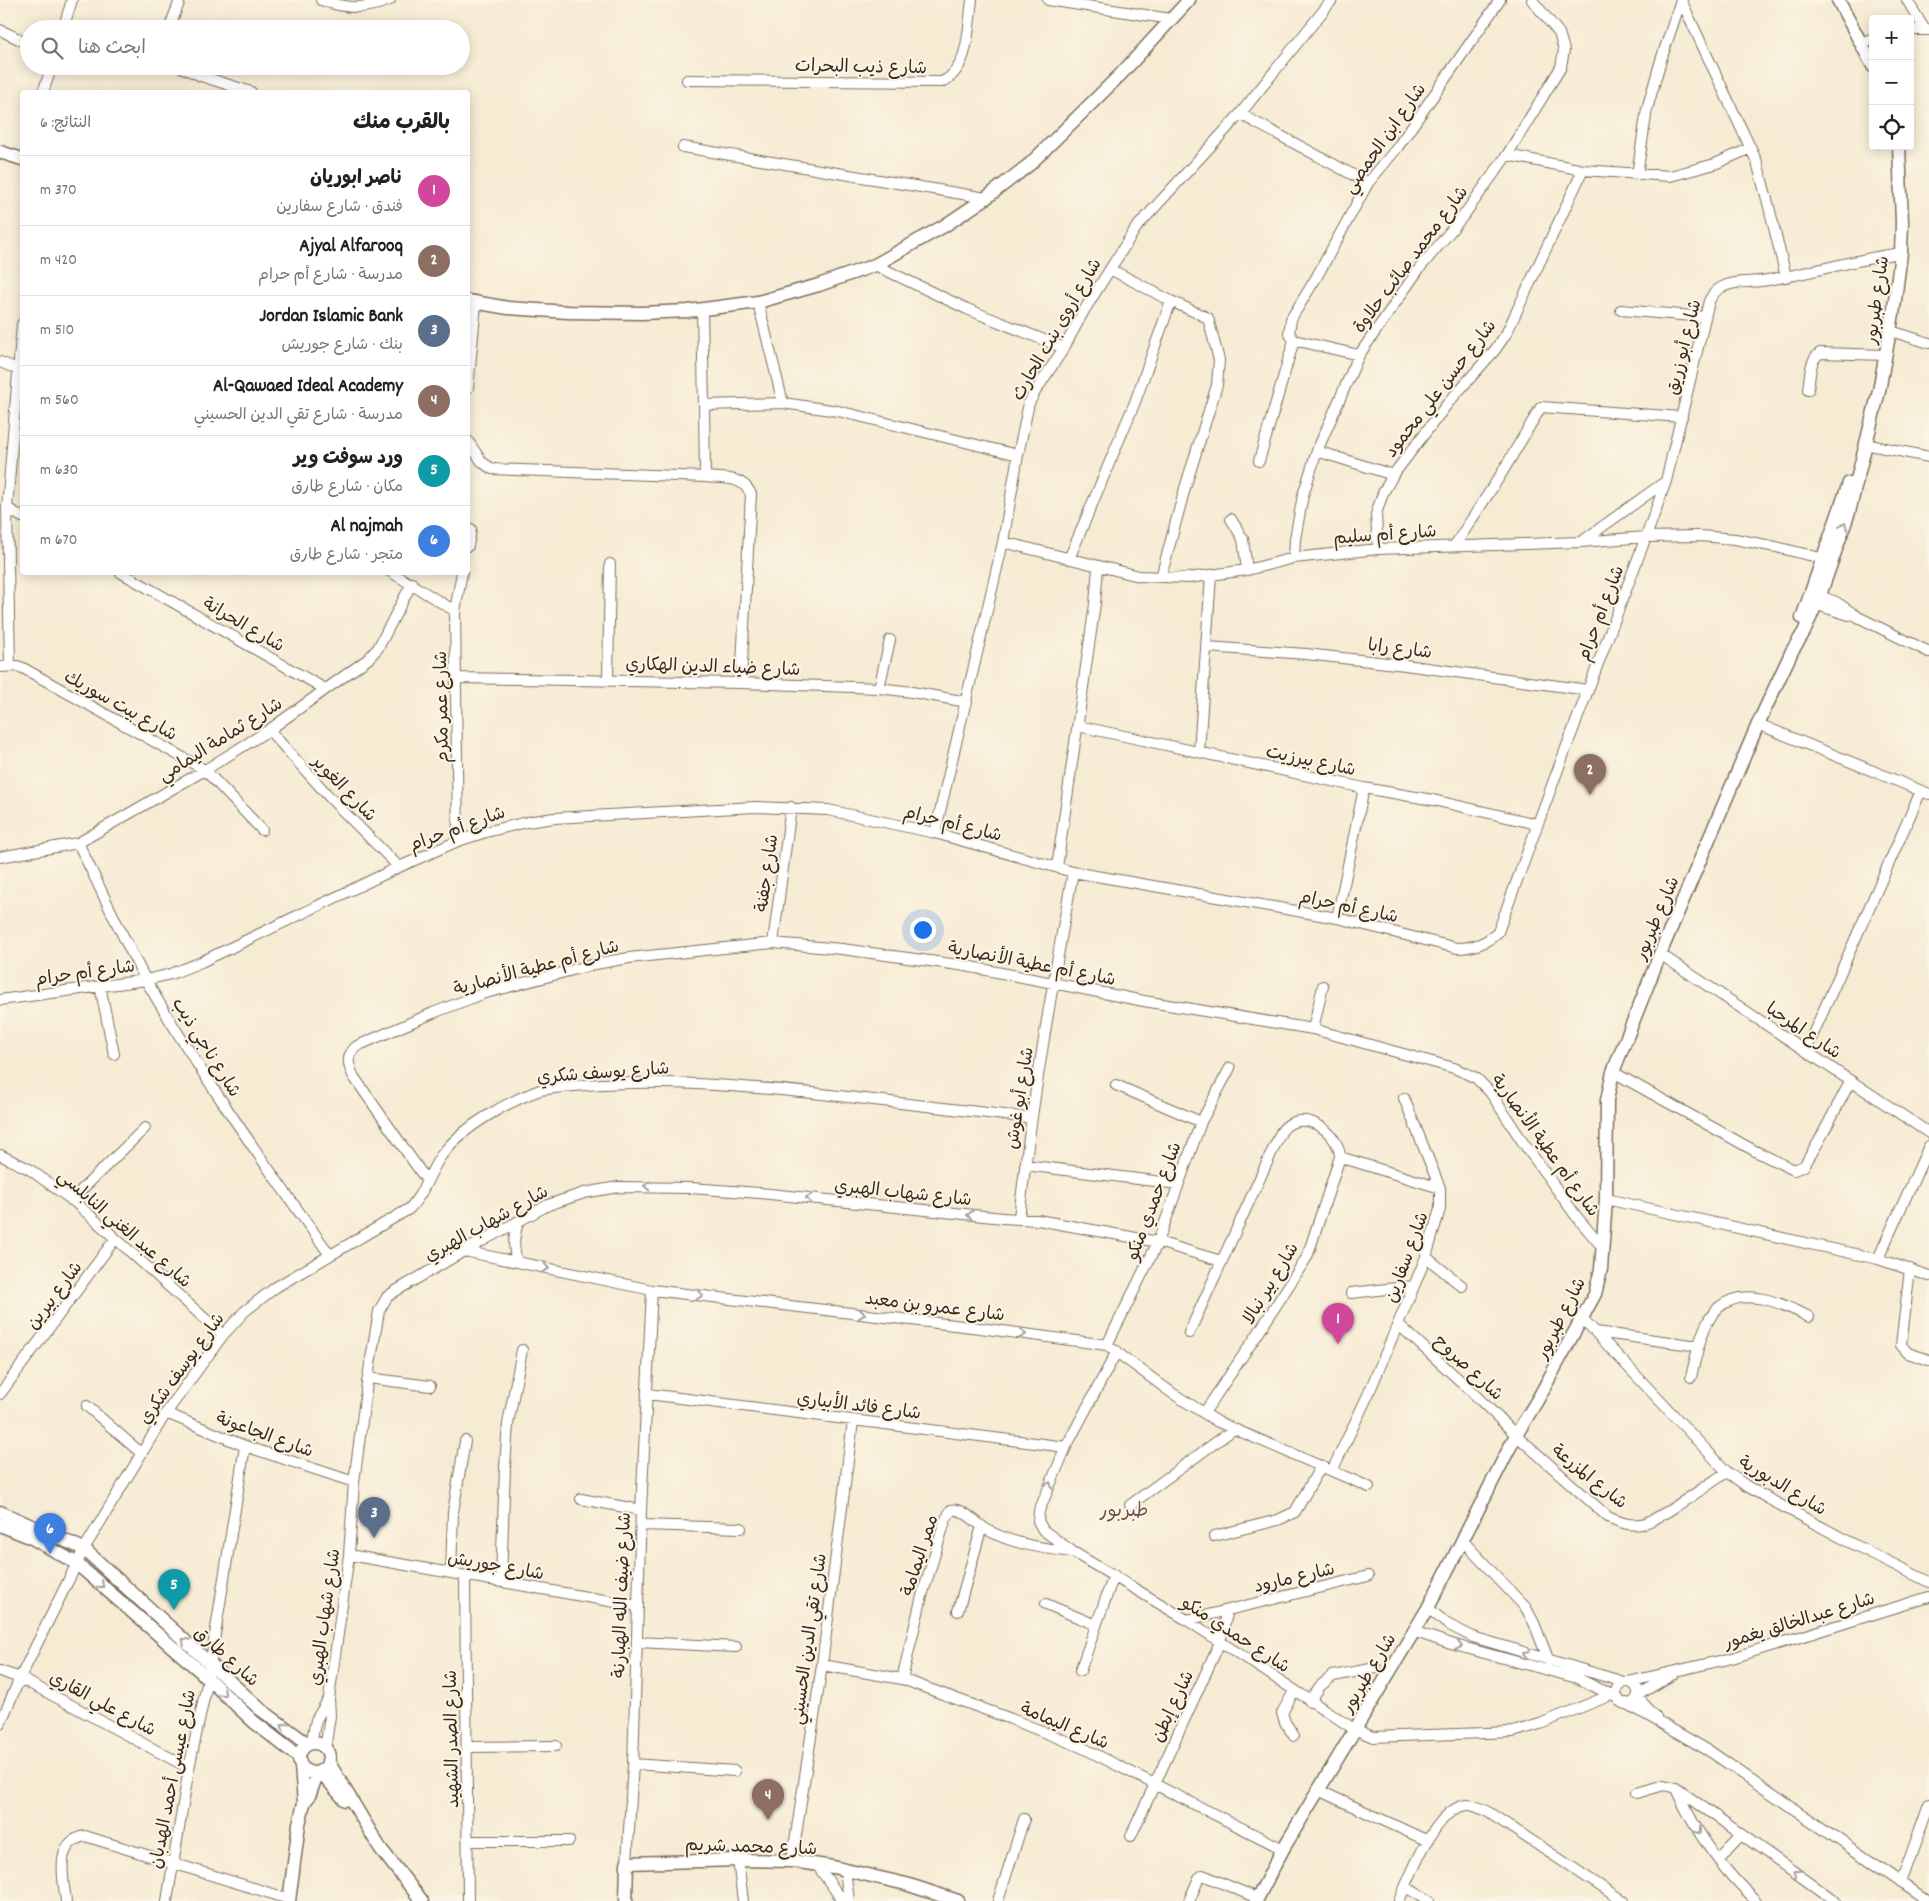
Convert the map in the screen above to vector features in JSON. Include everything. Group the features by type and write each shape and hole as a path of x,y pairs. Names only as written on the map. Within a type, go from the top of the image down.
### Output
{"street":[{"path":"66,20 72,0"},
{"path":"172,20 180,0"},
{"path":"321,0 360,8 390,0"},
{"name":"شارع ذيب البحرات","path":"687,80 942,82 955,74 964,56 972,0"},
{"path":"1055,0 1171,19"},
{"path":"470,345 472,302 508,308 568,312 641,313 702,310 758,302 827,282 875,265 944,226 986,198 1030,164 1141,53 1190,0"},
{"name":"شارع أروى بنت الحارث","path":"935,833 1003,542 1029,403 1136,228 1240,114 1332,0"},
{"name":"شارع ابن الحمصي","path":"1294,340 1288,333 1291,319 1316,278 1368,183 1397,148 1500,0"},
{"name":"شارع محمد صائب حلاوة","path":"1294,558 1300,510 1317,451 1359,355 1419,269 1464,215 1508,154 1564,60 1562,40 1559,33 1532,0"},
{"path":"1681,0 1751,148 1762,178 1786,276"},
{"path":"1637,175 1649,102 1681,0"},
{"path":"1838,0 1867,40 1872,60"},
{"path":"1907,0 1927,30"},
{"path":"0,30 20,40"},
{"path":"1914,30 1927,30"},
{"path":"44,90 49,75"},
{"path":"199,75 246,90"},
{"path":"1240,114 1368,183"},
{"path":"683,147 986,198"},
{"path":"1508,154 1583,170 1670,176 1715,164 1751,148"},
{"name":"شارع طبربور","path":"1257,1899 1283,1849 1428,1608 1516,1435 1583,1319 1595,1294 1600,1278 1603,1248 1606,1199 1607,1106 1613,1072 1660,954 1813,599 1828,557 1839,508 1864,450 1876,406 1891,331 1900,253 1902,195 1899,150"},
{"path":"0,152 20,158"},
{"name":"شارع حسن علي محمود","path":"1378,548 1376,514 1383,493 1393,475 1448,403 1495,350 1506,334 1583,170"},
{"name":"شارع أبو زريق","path":"1646,537 1666,480 1709,301 1714,292 1722,286 1733,283 1767,281 1857,260 1900,253"},
{"path":"875,265 967,309 1064,348"},
{"path":"1110,269 1208,318 1220,360 1219,375 1161,577"},
{"path":"1069,559 1135,402 1171,301"},
{"path":"758,302 783,403"},
{"path":"702,310 705,477"},
{"path":"1621,310 1705,317"},
{"path":"1891,331 1929,342"},
{"path":"1260,461 1294,340 1359,355"},
{"path":"1808,390 1813,362 1820,353 1886,355"},
{"path":"0,362 20,369 7,508 5,666"},
{"path":"704,405 783,403 838,412 1018,455"},
{"path":"1455,545 1500,476 1541,407 1682,417"},
{"path":"470,444 482,462 492,469 705,477 738,480 746,485 751,494 741,682"},
{"path":"1864,450 1929,457"},
{"path":"1317,451 1393,475"},
{"path":"1580,542 1666,480"},
{"path":"7,508 20,516"},
{"path":"1231,519 1243,539 1248,570"},
{"path":"470,535 471,529"},
{"name":"شارع أم سليم","path":"1003,542 1139,576 1188,578 1248,570 1294,558 1378,548 1580,542 1646,537 1700,536 1735,539 1776,546 1796,547 1828,557"},
{"name":"شارع أم حرام","path":"0,1000 146,980 171,974 201,962 399,867 458,841 507,826 554,818 755,807 828,810 935,833 1073,872 1337,918 1456,948 1467,948 1486,942 1498,932 1646,537"},
{"path":"608,680 610,564"},
{"path":"1057,867 1095,604 1098,567"},
{"name":"شارع الحرانة","path":"125,575 325,689"},
{"path":"397,575 455,611"},
{"name":"شارع عمر مكرم","path":"458,841 455,611 461,575"},
{"path":"1199,752 1210,575"},
{"name":"شارع ثمامة اليمامي","path":"0,857 78,843 205,770 268,730 362,664 374,652 412,583"},
{"path":"1813,599 1858,617 1929,652"},
{"path":"879,688 890,640"},
{"name":"شارع رابا","path":"1207,647 1306,654 1406,665 1588,690"},
{"name":"شارع بيت سوريك","path":"5,666 22,668 205,770 262,830"},
{"name":"شارع ضياء الدين الهكاري","path":"457,678 741,682 879,688 967,702"},
{"path":"1758,724 1925,793 1806,1050"},
{"name":"شارع بيرزيت","path":"1078,726 1364,788 1433,800 1537,824"},
{"name":"شارع الغوير","path":"268,730 333,801 399,867"},
{"path":"1337,918 1364,788"},
{"name":"شارع جفنة","path":"773,943 791,807"},
{"name":"شارع ناجي ذيب","path":"78,843 146,980 197,1064 240,1129 330,1255"},
{"name":"شارع أبو غوش","path":"1019,1218 1031,1118 1073,872"},
{"name":"شارع أم عطية الأنصارية","path":"427,1180 349,1068 349,1056 357,1046 482,994 595,964 646,956 773,943 914,958 1001,972 1144,1001 1313,1029 1454,1068 1476,1078 1490,1092 1524,1144 1576,1216 1603,1248"},
{"name":"شارع المرحبا","path":"1660,954 1929,1134"},
{"path":"100,986 114,1054"},
{"path":"1313,1029 1323,986"},
{"name":"شارع حمدي منكو","path":"1107,1345 1158,1242 1201,1122 1230,1068"},
{"path":"1613,1072 1755,1151 1794,1170 1804,1166 1819,1142 1850,1082"},
{"name":"شارع يوسف شكري","path":"0,1724 20,1678 84,1549 166,1413 223,1335 244,1311 267,1294 330,1255 401,1216 415,1203 447,1148 475,1124 527,1095 540,1090 631,1082 688,1082 868,1099 1031,1118"},
{"path":"1116,1085 1201,1122"},
{"path":"1404,1098 1440,1188"},
{"path":"1189,1334 1277,1137 1285,1126 1300,1121 1321,1127 1339,1145 1340,1157 1440,1188"},
{"path":"71,1200 145,1128"},
{"path":"1878,1259 1929,1146"},
{"name":"شارع عبد الغني النابلسي","path":"0,1155 29,1170 71,1200 223,1335"},
{"name":"شارع بير نبالا","path":"1204,1413 1260,1332 1307,1257 1340,1157"},
{"path":"1025,1165 1178,1184"},
{"name":"شارع شهاب الهبري","path":"323,1763 330,1716 329,1698 349,1556 354,1482 368,1378 379,1311 382,1304 394,1292 548,1205 584,1192 618,1187 637,1186 760,1192 994,1217 1019,1218 1158,1242"},
{"name":"شارع سفارين","path":"1332,1471 1368,1395 1426,1257 1440,1209 1440,1188"},
{"path":"1606,1199 1878,1259 1929,1276"},
{"path":"518,1262 513,1246 513,1235 519,1220"},
{"name":"شارع بيرين","path":"0,1394 115,1239"},
{"path":"1158,1242 1221,1261"},
{"name":"شارع عمرو بن معبد","path":"464,1251 652,1290 980,1328 1107,1345 1172,1393 1204,1413 1234,1429 1369,1487"},
{"path":"1426,1257 1462,1286"},
{"path":"1910,1269 1901,1345 1908,1353 1929,1360"},
{"path":"1351,1293 1414,1286"},
{"name":"شارع ضيف الله الهبارنة","path":"626,1901 638,1642 641,1510 652,1290"},
{"path":"1692,1377 1699,1346 1708,1322 1717,1309 1728,1302 1745,1298 1770,1300 1810,1317"},
{"name":"شارع الدبورية","path":"1583,1319 1727,1472 1769,1499 1929,1582"},
{"name":"شارع صروح","path":"1398,1324 1516,1435"},
{"path":"1596,1332 1699,1346"},
{"path":"501,1582 508,1424 522,1350"},
{"name":"شارع حمدي منكو","path":"1117,1351 1066,1447 1038,1510 1038,1521 1043,1530 1073,1552 1187,1620 1310,1702 1354,1729 1373,1737 1513,1732 1618,1699"},
{"path":"368,1378 430,1386"},
{"name":"شارع فائد الأبياري","path":"648,1394 1066,1447"},
{"path":"86,1406 141,1453"},
{"name":"شارع الجاعونة","path":"166,1413 245,1446 354,1482"},
{"name":"شارع تقي الدين الحسيني","path":"792,1861 822,1665 854,1421"},
{"path":"1130,1505 1234,1429"},
{"name":"شارع المزرعة","path":"1516,1435 1608,1517 1625,1524 1649,1522 1727,1472"},
{"path":"451,1573 452,1512 466,1441"},
{"name":"شارع عيسى أحمد الهدبان","path":"167,1901 189,1768 208,1679 209,1663 245,1446"},
{"path":"1214,1536 1278,1520 1295,1512 1321,1466"},
{"path":"581,1500 641,1510"},
{"name":"ممر اليمامة","path":"902,1680 922,1596 947,1515 951,1510 954,1508 1000,1536 1019,1542 1073,1552"},
{"name":"شارع طارق","path":"0,1512 84,1549 260,1709 309,1743"},
{"name":"شارع طارق","path":"0,1525 32,1538 76,1563 300,1762"},
{"path":"641,1525 741,1528"},
{"path":"958,1611 982,1526"},
{"path":"1462,1540 1526,1608 1549,1661"},
{"name":"شارع جوريش","path":"349,1556 638,1606"},
{"path":"1080,1671 1114,1575"},
{"name":"شارع الصدر الشهيد","path":"465,1576 469,1841 468,1901"},
{"name":"شارع مارود","path":"1187,1620 1368,1576"},
{"name":"شارع عبدالخالق يغمور","path":"1626,1682 1732,1658 1929,1597"},
{"path":"1046,1604 1096,1625"},
{"path":"1428,1608 1447,1624 1463,1633 1549,1661 1626,1682 1637,1688 1637,1696 1634,1701 1618,1699"},
{"path":"1220,1642 1228,1610"},
{"path":"1413,1631 1451,1644 1577,1678 1618,1699 1719,1757 1928,1901"},
{"path":"638,1642 736,1647"},
{"name":"شارع إبطن","path":"1131,1836 1220,1642"},
{"name":"شارع اليمامة","path":"822,1665 902,1680 962,1700 1080,1747 1283,1849"},
{"path":"1310,1702 1320,1686 1333,1676 1376,1668"},
{"name":"شارع علي القاري","path":"0,1671 20,1678 189,1768"},
{"name":"شارع عبدالخالق يغمور","path":"1637,1696 1678,1671"},
{"path":"1618,1699 1617,1689 1626,1682"},
{"path":"1294,1691 1282,1712 1285,1722 1294,1736"},
{"path":"1637,1696 1660,1722"},
{"name":"شارع شهاب الهبري","path":"309,1743 316,1720 329,1698"},
{"path":"304,1803 300,1762 301,1749 309,1743 322,1745 323,1763 339,1794 358,1813 380,1848 422,1901"},
{"path":"468,1747 556,1746"},
{"path":"300,1762 309,1772 323,1763"},
{"path":"66,1901 63,1858 65,1849 70,1842 78,1837 91,1837 289,1900 299,1824 304,1803 314,1786 323,1763"},
{"path":"633,1764 735,1771"},
{"path":"1637,1793 1664,1785 1676,1788 1836,1901"},
{"path":"1676,1788 1694,1826 1730,1875 1756,1901"},
{"path":"1318,1790 1428,1841"},
{"path":"1901,1883 1929,1804"},
{"path":"1400,1901 1438,1823 1456,1809 1468,1805 1476,1806 1623,1901"},
{"path":"998,1901 1024,1819"},
{"path":"1718,1859 1742,1835"},
{"path":"469,1841 569,1841"},
{"path":"738,1860 743,1901"},
{"name":"شارع محمد شريم","path":"627,1863 738,1860 792,1861 817,1864 906,1884 958,1901"},
{"path":"817,1864 843,1901"},
{"path":"845,1870 849,1901"},
{"path":"1189,1901 1199,1878 1203,1875 1257,1899"},
{"path":"1406,1887 1429,1901"}],"place":[{"name":"Ajyal Alfarooq","path":"1590,795"},
{"name":"ناصر ابوريان","path":"1338,1344"},
{"name":"Jordan Islamic Bank","path":"374,1538"},
{"name":"Al najmah","path":"50,1554"},
{"name":"ورد سوفت وير","path":"174,1610"},
{"name":"Al-Qawaed Ideal Academy","path":"768,1820"}],"district":[{"name":"طبربور","path":"1124,1509"}]}
